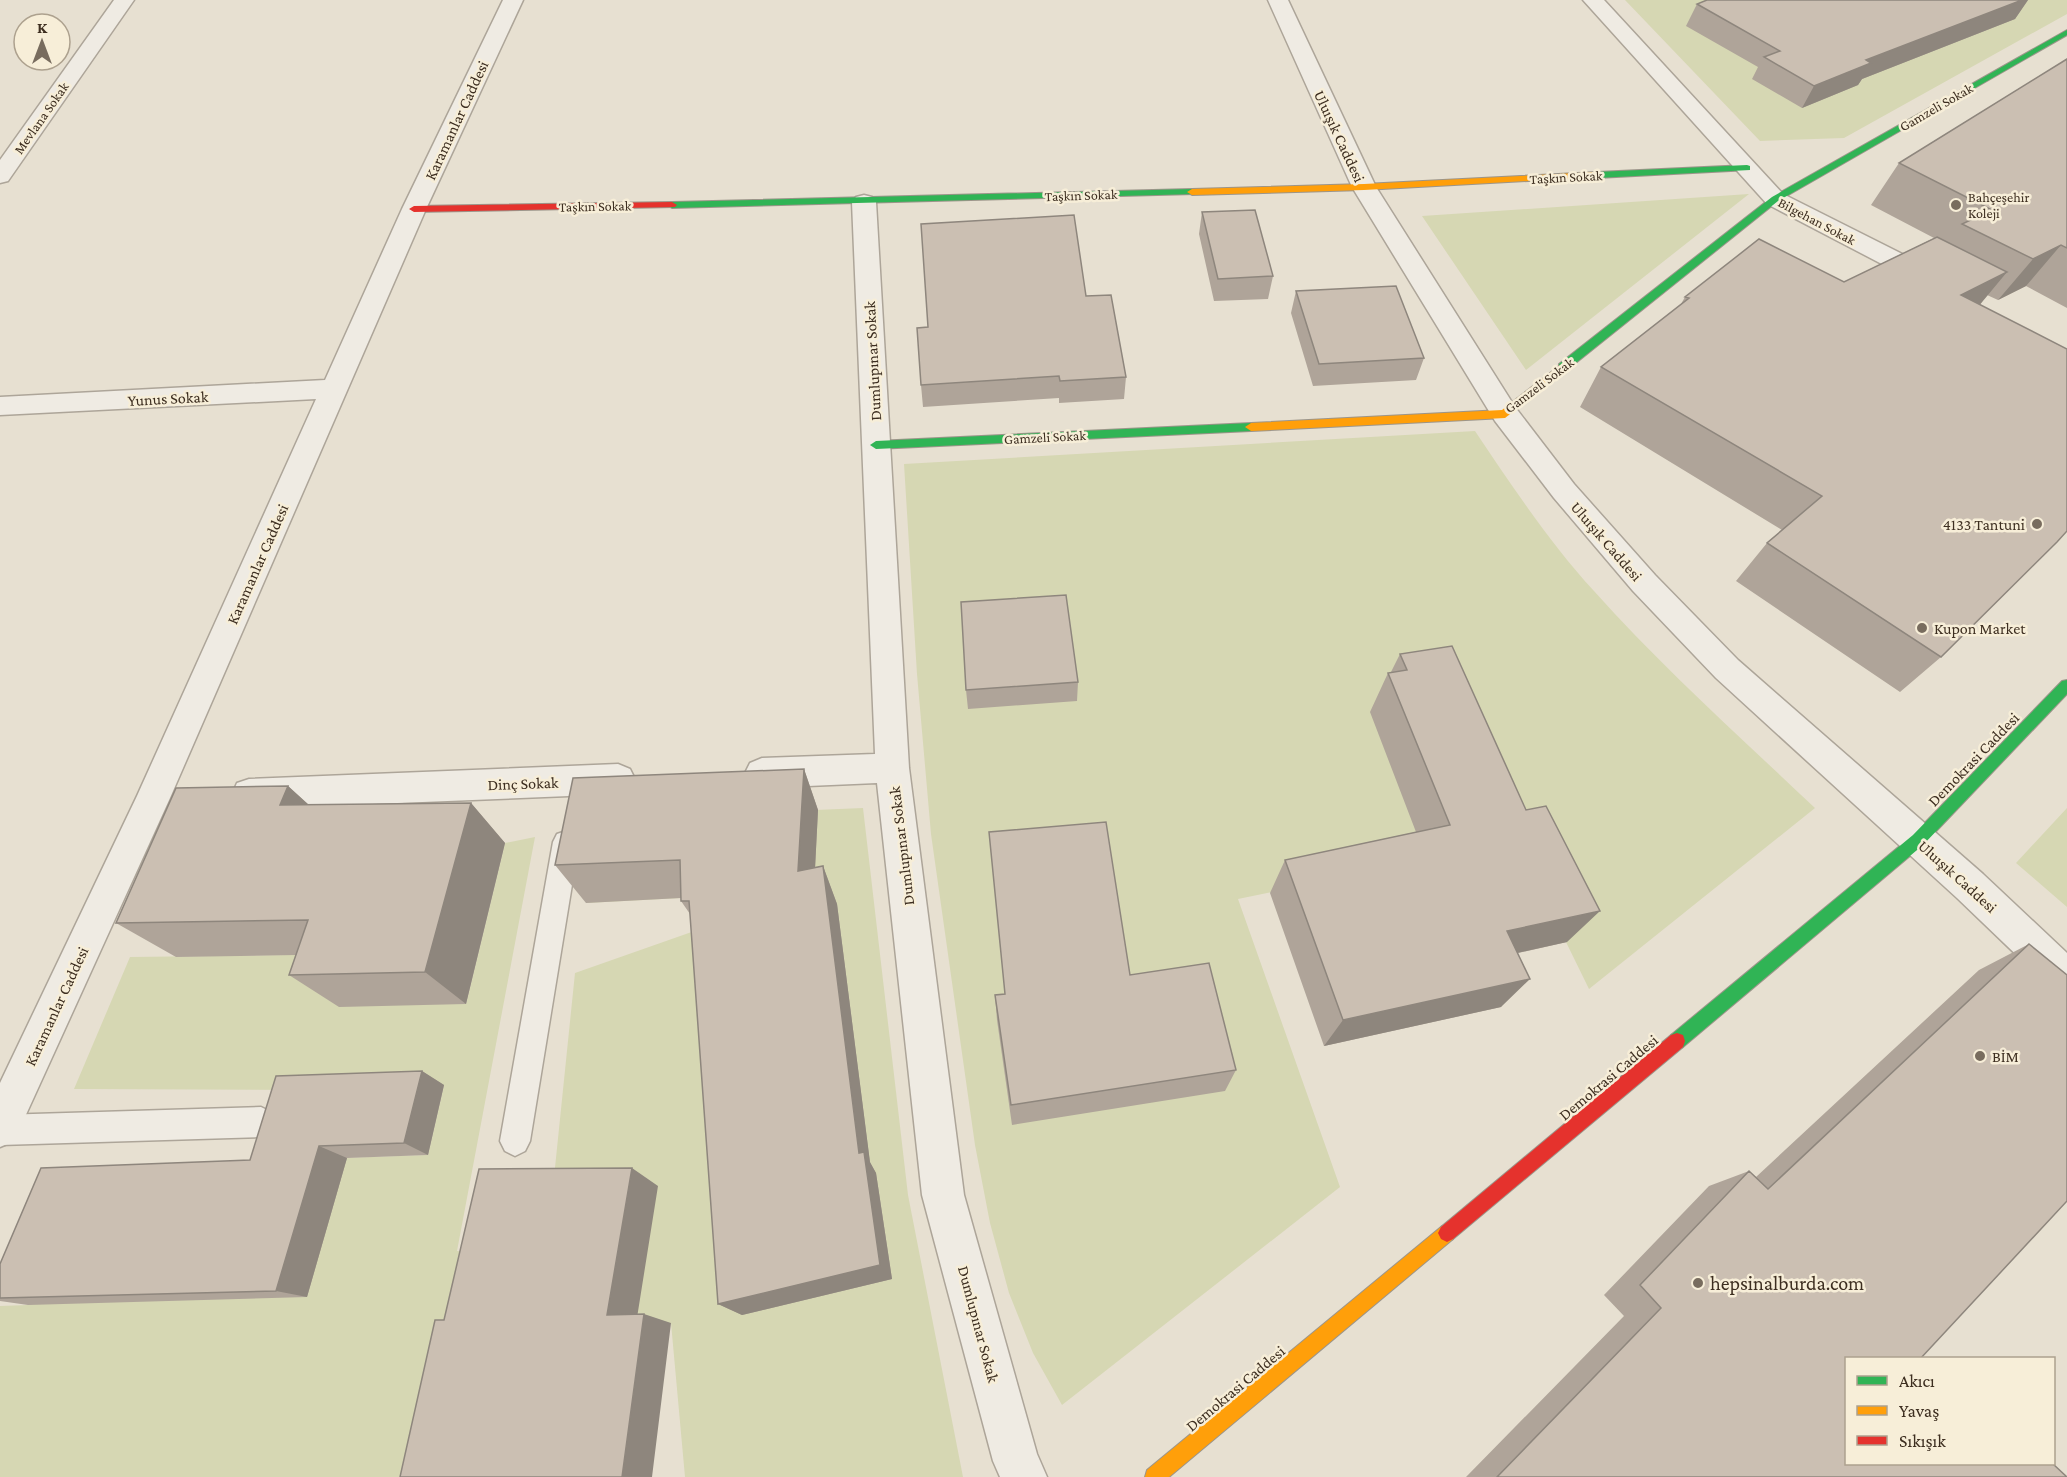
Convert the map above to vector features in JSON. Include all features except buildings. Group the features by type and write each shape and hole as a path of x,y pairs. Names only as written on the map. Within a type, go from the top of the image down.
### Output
{"street":[{"name":"Mevlana Sokak","path":"0,176 124,0"},
{"name":"Karamanlar Caddesi","path":"0,1129 153,798 414,209 513,0"},
{"name":"Uluışık Caddesi","path":"1278,0 1364,187 1505,414 1564,491 1644,584 1727,669 1970,886 2067,978"},
{"name":"Bilgehan Sokak","path":"1593,0 1775,199 1952,290"},
{"name":"Gamzeli Sokak","path":"876,445 1505,414 1775,199 2067,32"},
{"name":"Taşkın Sokak","path":"414,209 864,202 1364,187 1747,168"},
{"name":"Dumlupınar Sokak","path":"864,202 892,768 944,1195 1016,1461 1024,1477"},
{"name":"Yunus Sokak","path":"0,406 335,389"},
{"name":"Demokrasi Caddesi","path":"1154,1477 1918,840 2067,685"},
{"path":"728,775 892,768"},
{"name":"Dinç Sokak","path":"224,795 573,801 646,778"},
{"path":"153,798 188,796"}],"lane":[{"path":"515,1141 573,801"},
{"path":"0,1129 261,1122"}],"green space":[{"path":"1625,0 2067,0 2067,14 1844,138 1760,141"},
{"path":"1749,194 1526,370 1422,216"},
{"path":"1475,431 1546,533 1620,620 1674,675 1815,808 1589,989 1517,842 1238,899 1340,1187 1062,1405 1033,1353 1009,1293 990,1223 975,1145 931,834 917,674 904,464"},
{"path":"863,808 908,1195 963,1477 685,1477 671,1323 446,1477 0,1477 0,1306 28,1305 284,1160 428,1155 444,1085 305,1090 74,1089 130,957 288,955 333,827 466,1004 505,843 535,837 457,1251 500,1252 553,1187 575,973 703,928 700,897 586,903 601,819"},
{"path":"2067,808 2067,907 2016,863"}],"traffic: fast":[{"path":"1563,367 1775,199 2067,32"},
{"path":"1597,175 1747,168"},
{"path":"672,205 1192,192"},
{"path":"876,445 1251,427"},
{"path":"1677,1041 1918,840 2067,685"}],"traffic: slow":[{"path":"1192,192 1364,187 1597,175"},
{"path":"1251,427 1505,414 1563,367"},
{"path":"1154,1477 1447,1233"}],"traffic: jam":[{"path":"414,209 672,205"},
{"path":"1447,1233 1677,1041"}],"place":[{"name":"Bahçeşehir Koleji","path":"1956,205"},
{"name":"4133 Tantuni","path":"2037,524"},
{"name":"Kupon Market","path":"1922,628"},
{"name":"BİM","path":"1980,1056"},
{"name":"hepsinalburda.com","path":"1698,1283"}]}
